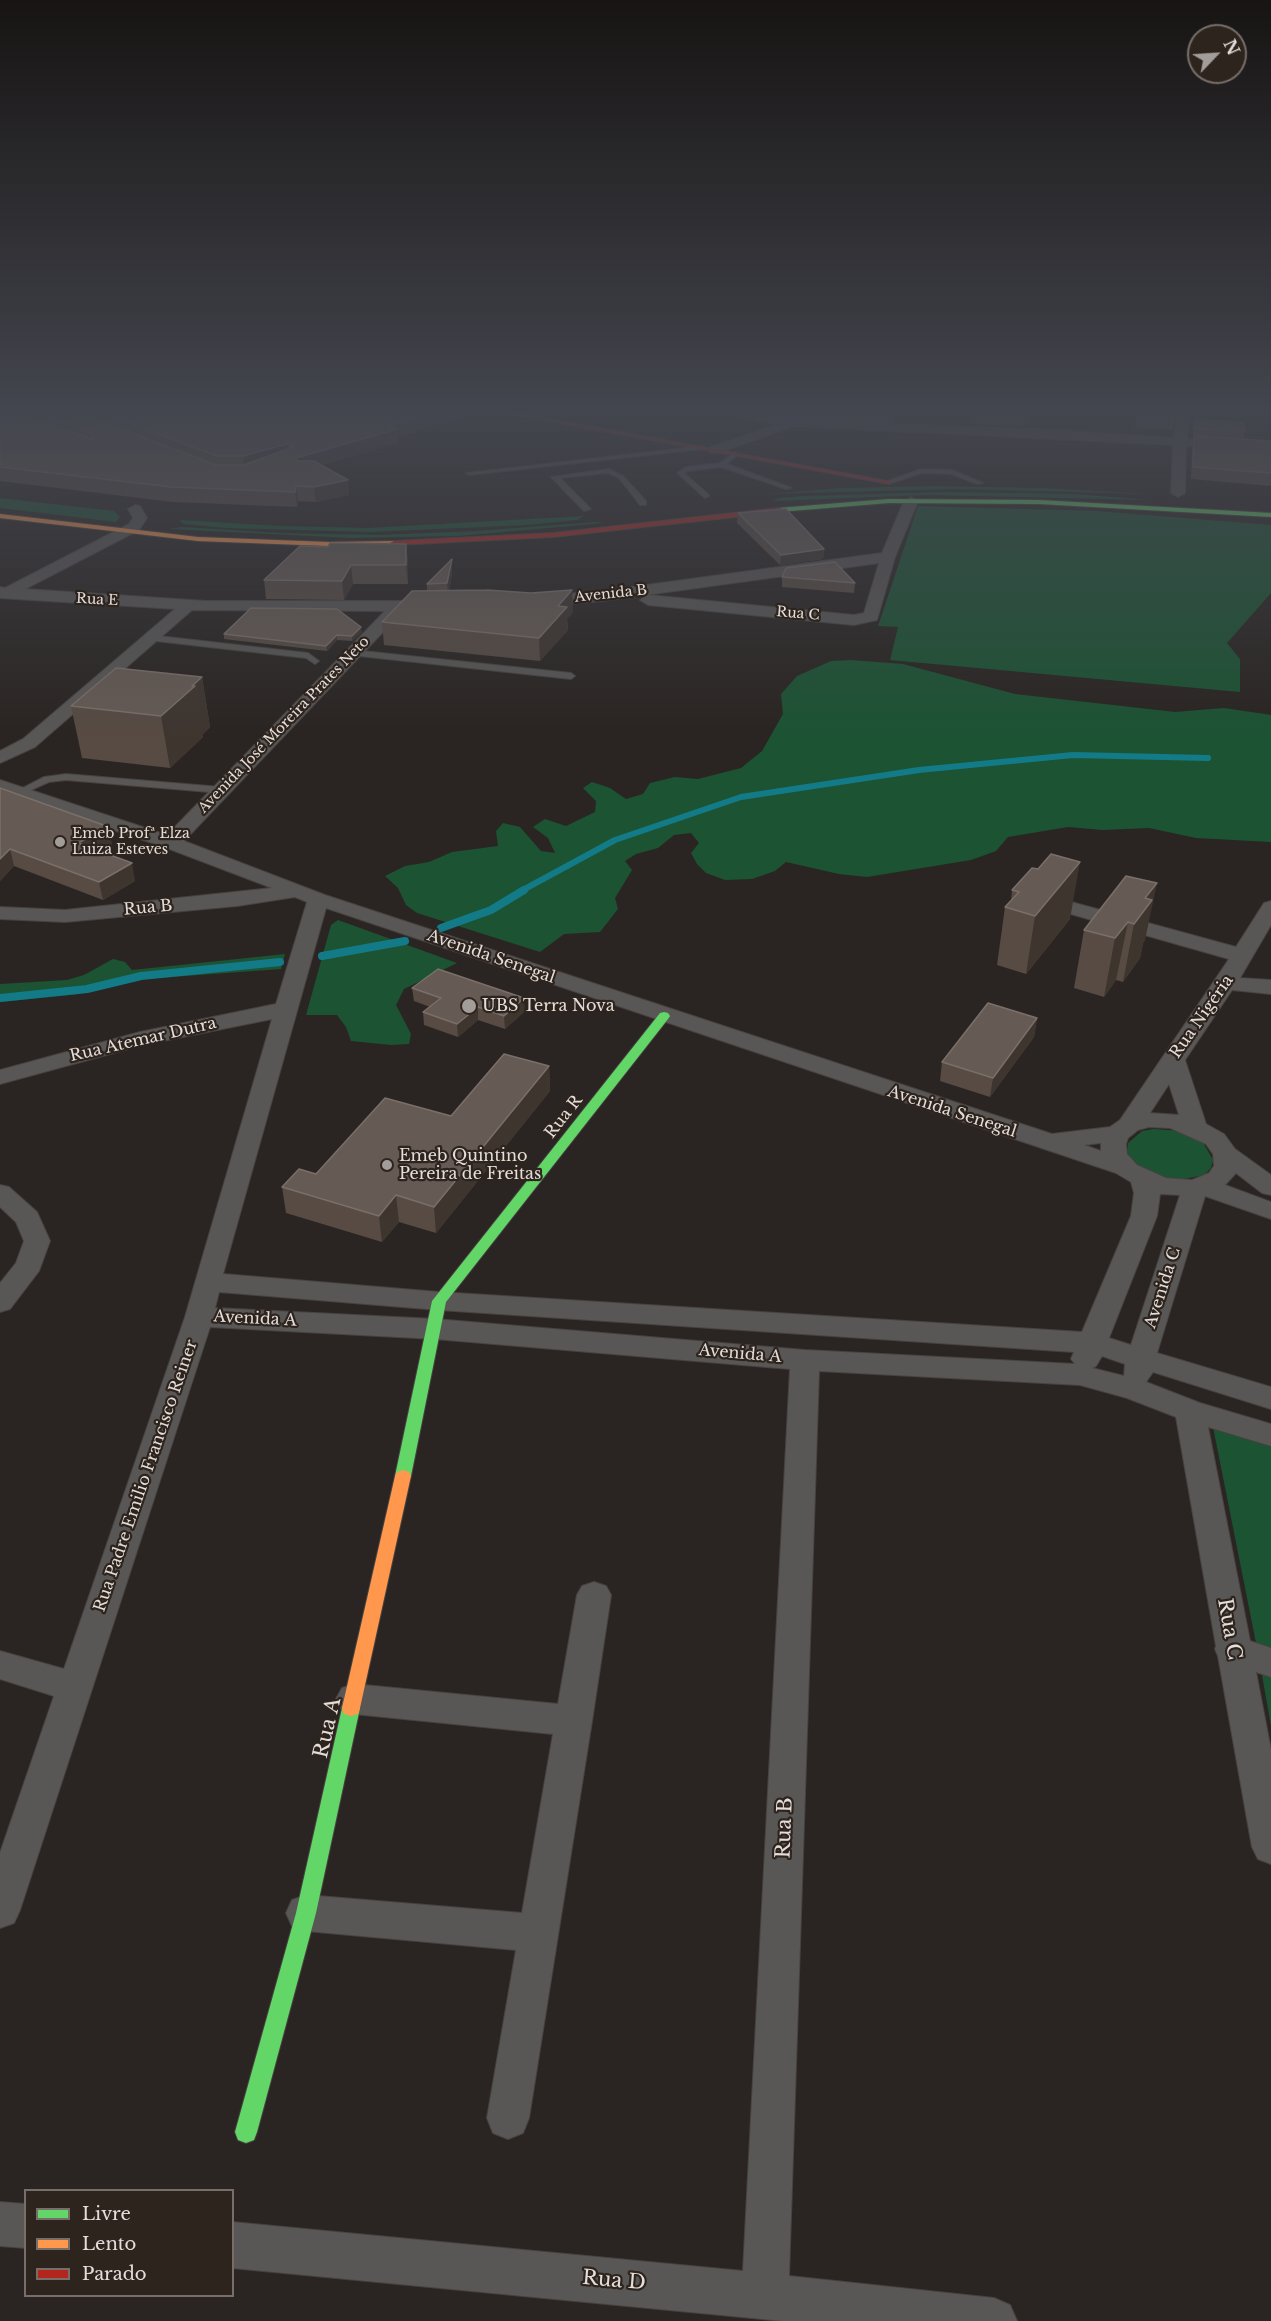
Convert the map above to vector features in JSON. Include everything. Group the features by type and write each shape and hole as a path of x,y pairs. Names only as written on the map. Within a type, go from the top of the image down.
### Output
{"main road":[{"path":"45,521 126,531 291,544 445,542 553,536 676,521"},
{"name":"Rua R","path":"437,1315 664,1016"},
{"name":"Rua A","path":"246,2132 306,1913 437,1315"}],"street":[{"path":"2,594 126,531 136,521"},
{"name":"Rua C","path":"602,596 864,619 872,617 888,557 902,521"},
{"name":"Avenida B","path":"524,602 602,596 888,557"},
{"name":"Rua E","path":"2,594 188,605"},
{"path":"0,758 29,743 188,605 397,608 447,605"},
{"name":"Avenida José Moreira Prates Neto","path":"171,843 397,608"},
{"name":"Avenida Senegal","path":"7,787 171,843 307,895 1133,1173"},
{"name":"Rua B","path":"0,913 65,916 307,895"},
{"name":"Rua Padre Emilio Francisco Reiner","path":"0,1910 199,1317 207,1282 287,1009 307,895"},
{"path":"1046,901 1244,956"},
{"name":"Rua Nigéria","path":"1123,1130 1244,956 1271,907"},
{"path":"1226,983 1271,987"},
{"name":"Rua Atemar Dutra","path":"0,1077 140,1039 287,1009"},
{"path":"1173,1058 1195,1128"},
{"path":"1080,1375 1144,1216 1147,1193 1133,1173 1115,1156 1113,1144 1123,1130 1161,1120 1195,1128 1215,1139 1226,1154 1271,1186"},
{"name":"Avenida Senegal","path":"1043,1142 1123,1130"},
{"path":"1198,1187 1218,1179 1227,1167 1226,1154"},
{"path":"1133,1173 1162,1186 1198,1187 1271,1211"},
{"name":"Avenida C","path":"1135,1389 1141,1357 1198,1187"},
{"path":"0,1193 28,1218 37,1241 29,1265 0,1302"},
{"name":"Avenida A","path":"207,1282 437,1315 805,1360 1080,1375 1135,1389 1190,1411 1271,1435"},
{"name":"Avenida A","path":"199,1317 437,1315 1092,1343 1271,1398"},
{"name":"Rua B","path":"765,2296 805,1360"},
{"name":"Rua C","path":"1190,1411 1232,1649 1271,1847"},
{"path":"508,2118 594,1595"},
{"path":"1232,1649 1271,1663"},
{"path":"0,1665 75,1687"},
{"path":"354,1699 574,1721"},
{"path":"306,1913 537,1933"},
{"path":"0,2224 24,2226"},
{"name":"Rua D","path":"234,2245 765,2296 994,2321"}],"lane":[{"path":"150,638 308,656 315,661"},
{"path":"353,653 571,676"},
{"path":"7,787 66,777 221,790"}],"green space":[{"path":"181,521 368,528 488,521 564,521 370,532 227,528 184,524"},
{"path":"913,521 1225,521 1271,525 1271,593 1227,643 1240,659 1240,692 890,660 898,627 878,626"},
{"path":"605,523 458,536 351,538 169,529 182,527 282,533 378,535 476,531"},
{"path":"851,660 903,664 1015,694 1175,712 1224,708 1271,715 1271,842 1196,838 1149,828 1103,830 1068,827 1008,837 996,851 971,860 867,877 839,874 786,862 775,871 752,879 725,880 706,873 697,864 691,853 699,843 691,833 674,835 658,848 636,854 625,861 632,870 615,898 618,909 600,932 564,934 540,952 417,913 406,905 398,888 385,876 405,866 429,862 452,852 498,846 496,831 503,823 520,827 541,851 555,853 548,838 533,827 545,819 566,826 595,812 596,801 583,788 592,782 610,788 626,799 643,794 650,783 675,777 698,779 741,768 762,751 783,714 781,694 797,676 831,661"},
{"path":"338,920 457,963 404,989 396,1005 411,1034 409,1044 391,1045 351,1041 346,1027 337,1015 306,1015 331,925"},
{"path":"285,954 281,969 145,979 80,994 0,1002 0,984 67,980 84,975 113,959 125,962 132,970"},
{"path":"1154,1129 1181,1131 1204,1144 1213,1160 1211,1168 1204,1175 1180,1180 1166,1178 1140,1168 1131,1160 1127,1152 1128,1143 1142,1131"},
{"path":"1213,1427 1271,1444 1271,1726 1259,1658"}],"building":[{"path":"747,521 798,521 824,549 781,555"},
{"path":"330,543 406,544 406,565 351,565 342,581 264,580 300,546 328,547"},
{"path":"452,559 447,583 427,584"},
{"path":"835,562 855,583 782,577 786,568"},
{"path":"487,590 531,593 572,590 558,606 567,607 539,638 382,622 412,591"},
{"path":"251,608 337,609 361,627 352,636 337,635 326,646 224,634"},
{"path":"116,668 202,677 161,716 71,706"},
{"path":"0,788 109,827 78,843 132,863 99,882 10,849 0,859"},
{"path":"1051,854 1080,862 1035,916 1005,907 1019,892 1012,890 1032,868 1038,869"},
{"path":"1126,876 1157,883 1145,898 1152,900 1134,924 1128,922 1115,938 1084,930"},
{"path":"438,969 524,998 504,1016 478,1007 457,1024 423,1012 441,998 412,988"},
{"path":"988,1003 1037,1018 993,1078 942,1062"},
{"path":"504,1054 549,1066 434,1207 396,1195 379,1216 282,1187 299,1169 316,1174 385,1098 451,1116"}],"waterway":[{"path":"521,891 615,840 741,797 919,770 1073,755 1208,758"},
{"path":"441,928 491,910 524,890"},
{"path":"322,956 405,941"},
{"path":"0,998 87,989 141,976 280,962"}],"traffic: fast":[{"path":"403,1476 439,1301 664,1016"},
{"path":"246,2132 306,1913 351,1708"}],"traffic: slow":[{"path":"46,521 198,539 328,544 394,543"},
{"path":"351,1708 403,1476"}],"traffic: jam":[{"path":"394,543 553,535 676,521"}],"place":[{"name":"Emeb Profª Elza Luiza Esteves","path":"60,842"},
{"name":"UBS Terra Nova","path":"469,1006"},
{"name":"Emeb Quintino Pereira de Freitas","path":"387,1165"}]}
